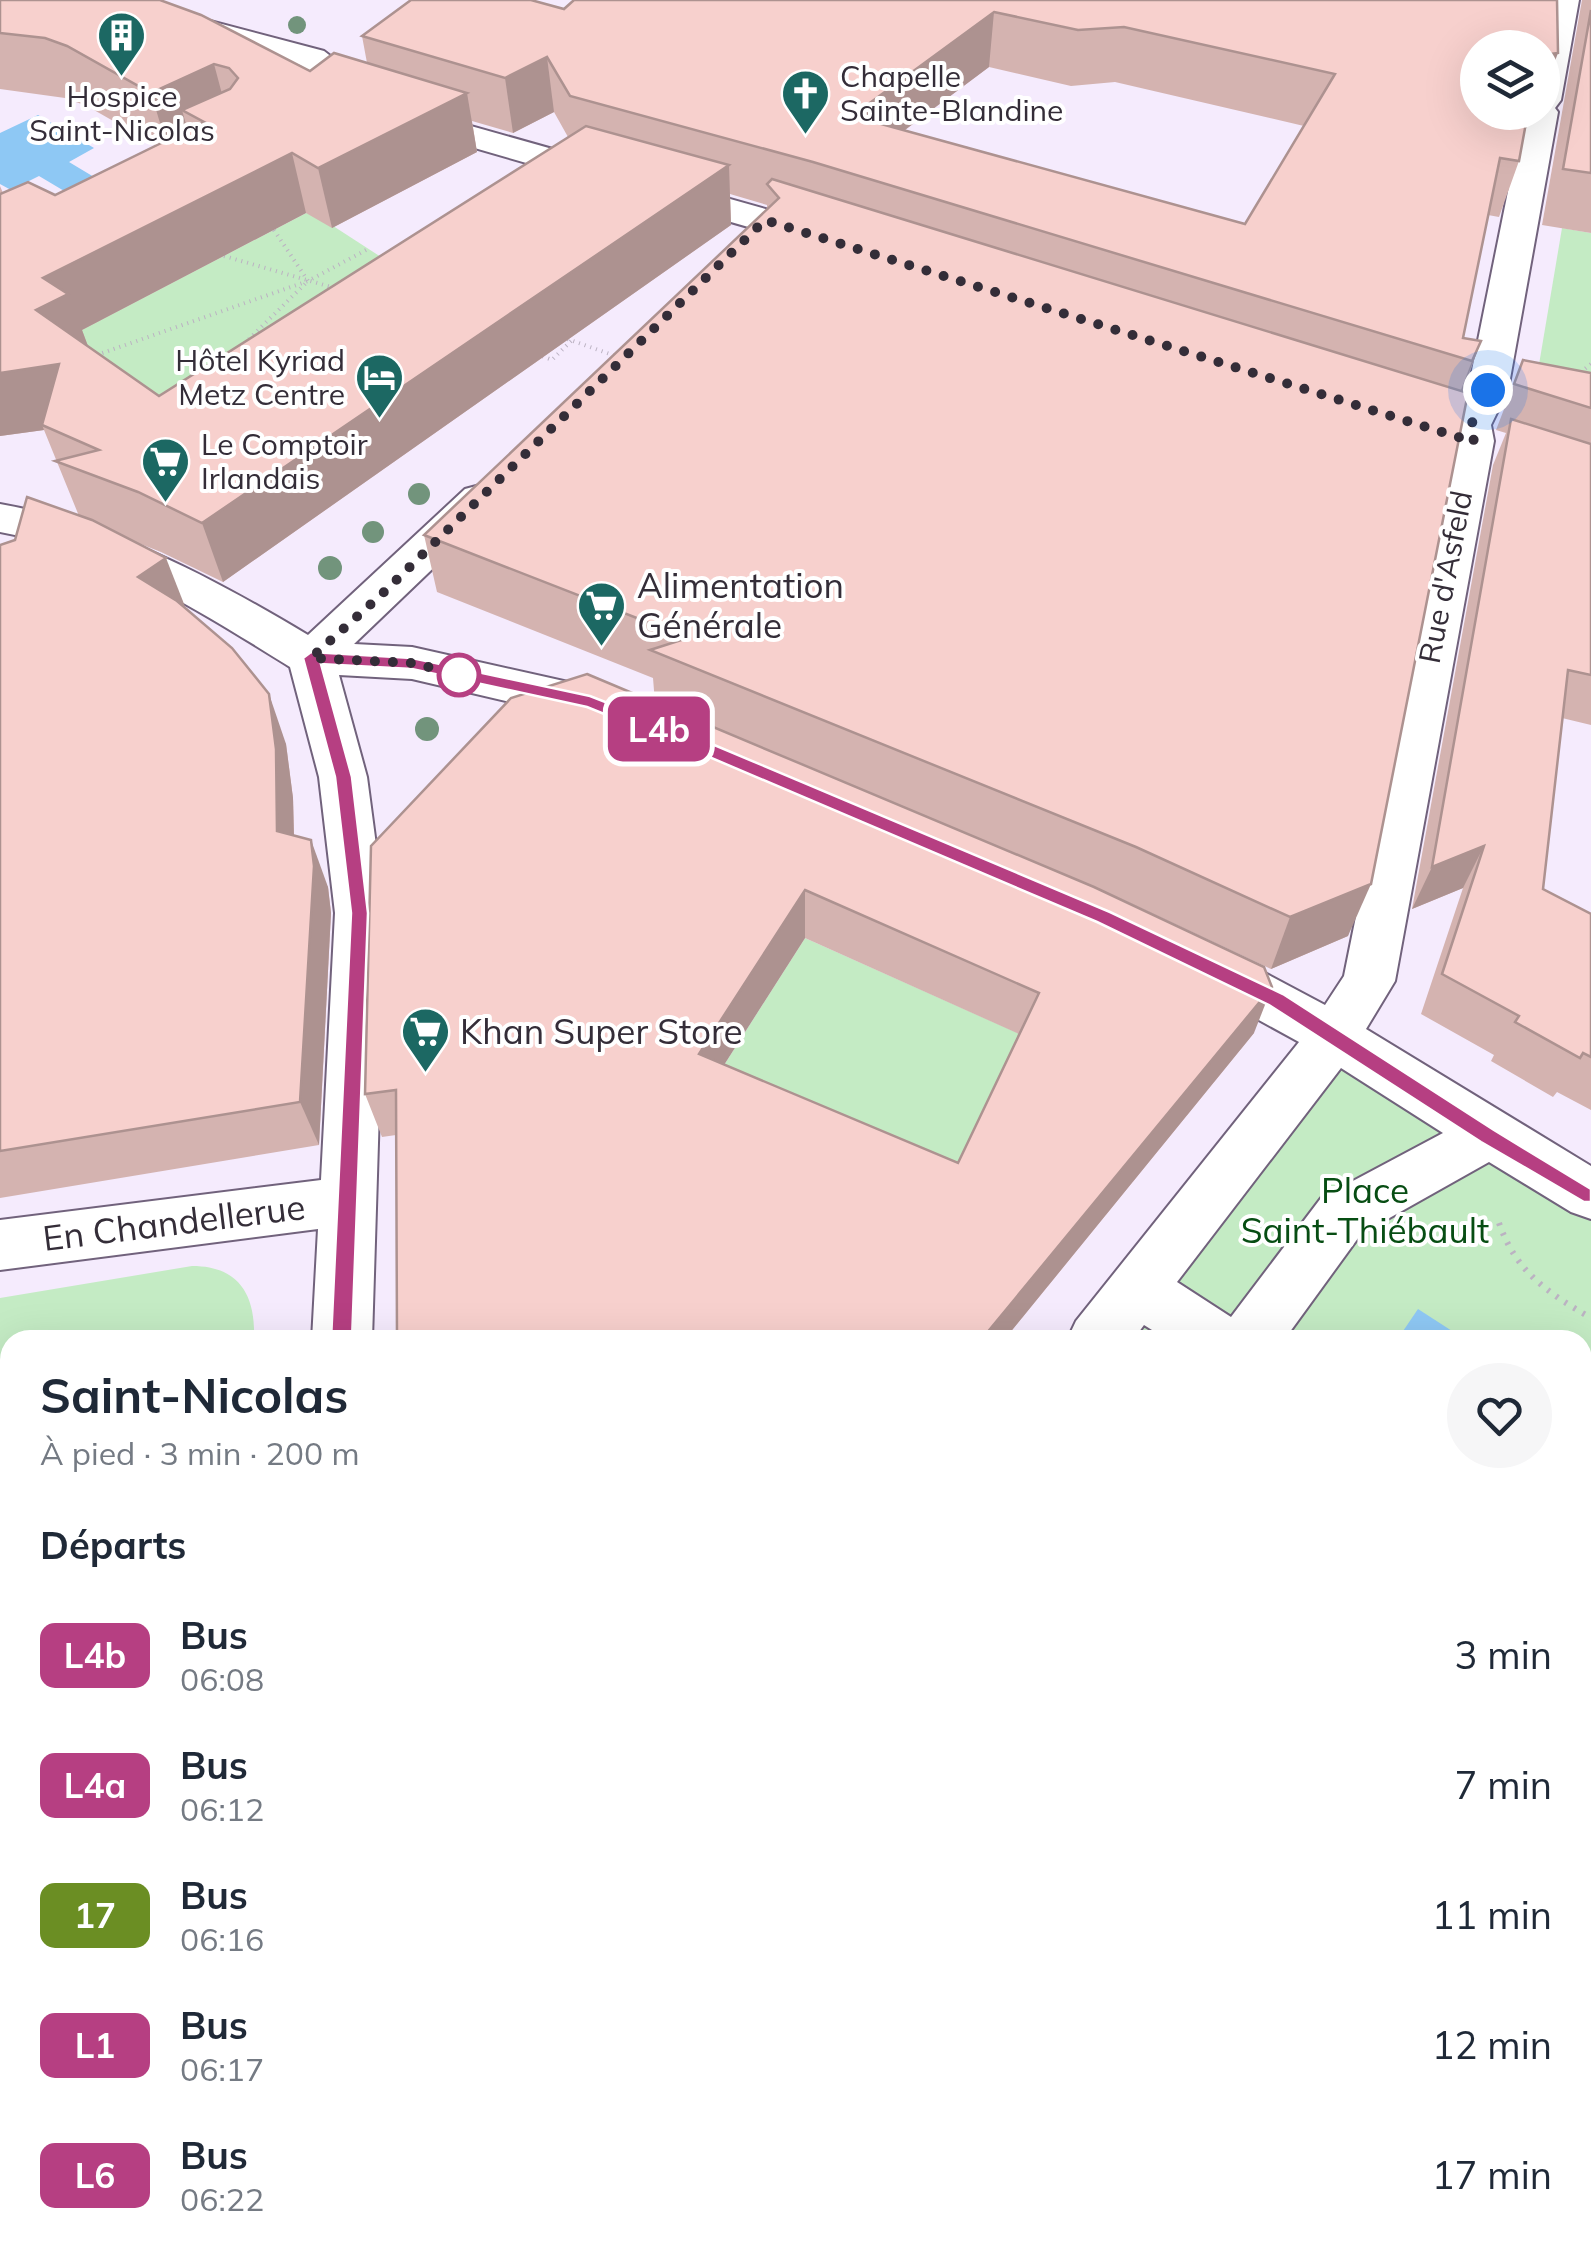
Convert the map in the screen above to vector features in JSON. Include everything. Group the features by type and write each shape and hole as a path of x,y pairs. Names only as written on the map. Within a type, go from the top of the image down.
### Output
{"street":[{"path":"93,0 312,58 348,91 751,233 854,246"},
{"name":"Rue d'Asfeld","path":"1557,30 1563,0"},
{"path":"348,91 361,46"},
{"name":"Rue d'Asfeld","path":"1334,1036 1369,981 1472,441 1471,425 1488,390 1538,130"},
{"path":"311,658 510,470"},
{"path":"0,518 50,527 99,544 226,606 311,658 412,663 590,702 642,722"},
{"path":"311,658 337,746 360,913 342,1330"},
{"path":"1155,942 1276,999 1488,1136 1591,1196"},
{"path":"1105,1330 1334,1036"},
{"path":"1257,1330 1342,1216 1488,1136"},
{"name":"En Chandellerue","path":"0,1245 348,1200"},
{"path":"1138,1288 1202,1330"}],"path":[{"path":"274,230 308,281"},
{"path":"76,362 308,281 368,249"},
{"path":"224,256 341,290"},
{"path":"243,345 308,281"},
{"path":"554,334 624,359"},
{"path":"534,353 552,360 572,340"},
{"path":"1568,383 1591,364"},
{"path":"1488,1136 1478,1153 1515,1265 1540,1288 1591,1318"}],"green space":[{"path":"310,211 381,257 179,456 66,338"},
{"path":"1562,228 1591,233 1591,424 1531,412"},
{"path":"805,938 1029,1038 953,1205 703,1098"},
{"name":"Place Saint-Thiébault","path":"1324,1050 1591,1195 1591,1330 1105,1330"},
{"path":"192,1266 209,1267 222,1271 242,1286 252,1310 254,1330 0,1330 0,1298"}],"water":[{"path":"38,115 94,148 69,162 109,186 81,201 39,176 11,190 0,184 0,133"},
{"path":"1418,1309 1451,1330 1404,1330"}],"building":[{"path":"0,0 160,0 201,15 310,71 334,53 467,93 318,168 292,153 43,278 68,294 36,310 159,396 586,126 729,165 202,523 138,492 55,461 99,450 42,425 59,364 0,373 0,194 28,182 55,195 204,122 182,110 230,89 238,78 229,68 214,64 151,93 67,46 45,38 0,33"},
{"path":"411,0 531,0 564,9 574,0 1557,0 1558,30 1460,30 1460,130 1525,130 1519,161 1500,158 1463,338 1481,341 1472,361 813,162 570,96 547,57 505,78 362,36","holes":["994,12 1078,30 1124,27 1335,74 1245,224 852,116"]},
{"path":"1591,10 1591,173 1563,169"},
{"path":"772,179 1468,393 1371,884 1290,917 1136,847 650,650 688,638 424,535 779,198 767,184"},
{"path":"1523,360 1591,373 1591,408 1514,384"},
{"path":"1511,419 1591,444 1591,675 1568,670 1543,889 1591,914 1591,1057 1583,1053 1580,1058 1515,1022 1519,1016 1442,974 1484,846 1432,867"},
{"path":"27,497 92,520 166,558 138,577 177,601 232,648 269,694 276,749 277,831 311,840 314,866 300,1102 0,1151 0,545 15,540"},
{"path":"587,674 1094,887 1264,967 1272,987 989,1330 397,1330 396,1090 365,1094 371,846 511,698","holes":["805,890 1039,993 958,1163 699,1054"]}],"bus line":[{"name":"L4b","path":"342,1330 360,913 343,777 311,658 412,663 590,702 694,743 1103,917 1276,999 1488,1136 1591,1195"}],"place":[{"name":"Hospice Saint-Nicolas","path":"122,78"},
{"name":"Chapelle Sainte-Blandine","path":"805,136"},
{"name":"Hôtel Kyriad Metz Centre","path":"380,420"},
{"name":"Le Comptoir Irlandais","path":"166,504"},
{"name":"Alimentation Générale","path":"602,648"},
{"name":"Khan Super Store","path":"425,1074"}],"route":[{"path":"459,675 470,677 412,663 311,658 382,594 765,220 1474,442 1471,425 1488,390"}]}
